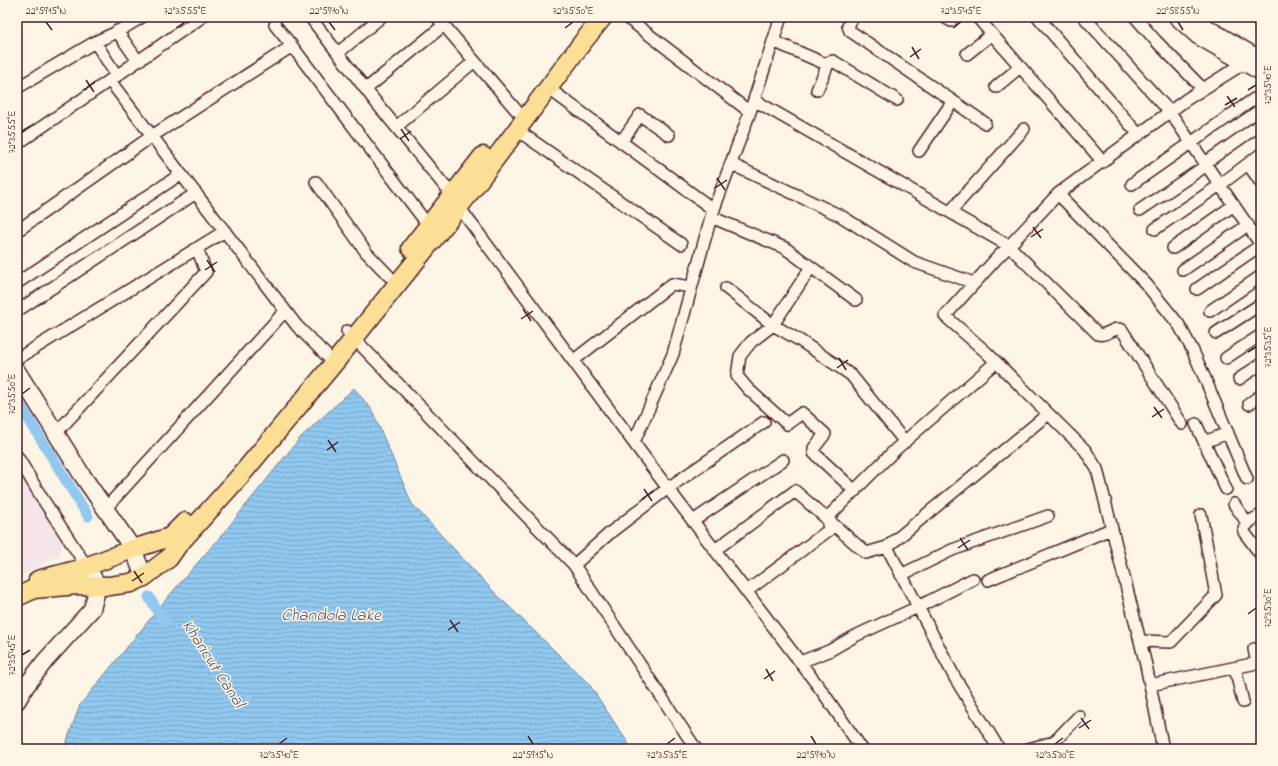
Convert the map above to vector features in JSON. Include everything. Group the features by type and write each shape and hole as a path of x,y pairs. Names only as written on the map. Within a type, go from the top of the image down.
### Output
{"main road":[{"path":"17,589 30,582 86,567 170,537 197,511 234,469 327,356 351,334 389,276 428,225 456,201 518,111 591,17"},
{"path":"17,597 34,589 78,586 109,586 131,583 144,577 169,558 178,545 241,475 456,201 516,130 582,43 604,17"}],"street":[{"path":"17,88 95,42 117,31 127,21 142,17"},
{"path":"17,144 202,17"},
{"path":"310,17 456,201 668,488 800,662 862,749"},
{"path":"338,54 381,17"},
{"path":"437,17 518,111"},
{"path":"626,17 750,112"},
{"path":"634,442 673,354 712,213 750,112 781,17"},
{"path":"853,17 848,26 850,32 986,123"},
{"path":"977,17 1103,162"},
{"path":"1038,17 1139,135"},
{"path":"1135,17 1156,41 1203,89"},
{"path":"1177,17 1198,36 1255,58"},
{"path":"1194,17 1202,25 1255,58 1261,72"},
{"path":"1256,17 1261,24"},
{"path":"1088,18 1170,112 1261,245 1197,289"},
{"path":"275,25 428,225"},
{"path":"366,89 439,29"},
{"path":"117,31 138,61"},
{"path":"967,54 992,34"},
{"path":"773,41 828,65"},
{"path":"95,42 113,78 152,136 285,311 297,326 327,356"},
{"path":"17,231 152,136 292,46"},
{"path":"1163,749 1140,641 1096,469 1085,450 996,362 945,316 974,282 1058,194 1203,89 1255,58"},
{"path":"817,90 829,62 833,61 898,100"},
{"path":"396,127 470,65"},
{"path":"996,87 1020,67"},
{"path":"548,88 621,142 712,213 785,248 856,300"},
{"path":"1132,184 1254,99"},
{"path":"754,100 1010,246 1098,334 1104,335 1114,329 1122,330 1182,424"},
{"path":"919,151 953,101"},
{"path":"621,142 640,115 670,135"},
{"path":"1140,210 1261,124"},
{"path":"950,212 1024,129"},
{"path":"516,130 681,244"},
{"path":"1155,230 1220,185 1261,154"},
{"path":"731,164 841,216 914,262 974,282"},
{"path":"1248,164 1261,183"},
{"path":"17,283 181,174"},
{"path":"316,182 366,252 389,276"},
{"path":"17,310 196,193"},
{"path":"1058,194 1146,284 1173,316 1193,351 1247,479"},
{"path":"1172,248 1234,205"},
{"path":"1184,270 1248,225"},
{"path":"17,359 225,231"},
{"path":"56,433 206,272 197,248"},
{"path":"811,267 773,325 751,342 740,356 737,376 748,389 787,424 802,414 826,434 814,448 814,453 855,490"},
{"path":"1210,311 1261,276"},
{"path":"574,360 672,284 691,287"},
{"path":"726,288 773,325 799,340 851,375 905,442"},
{"path":"1216,333 1261,304"},
{"path":"105,509 285,311"},
{"path":"351,334 574,565 696,749"},
{"path":"1226,358 1261,335"},
{"path":"827,518 905,442 996,362"},
{"path":"1239,379 1261,364"},
{"path":"17,371 105,509 133,549 144,577"},
{"path":"1249,404 1261,395"},
{"path":"715,550 795,491 866,553 887,548 1048,414"},
{"path":"574,565 611,532 668,488 764,422"},
{"path":"1196,424 1226,489"},
{"path":"1204,442 1228,434"},
{"path":"17,456 98,586 92,608 45,661 26,686 17,701"},
{"path":"693,521 783,460"},
{"path":"1234,504 1248,524"},
{"path":"1140,641 1171,642 1216,595 1201,515"},
{"path":"1261,515 1244,527 1244,532 1261,555"},
{"path":"901,575 952,550 1048,516"},
{"path":"747,592 829,530 827,518"},
{"path":"988,580 1111,529"},
{"path":"887,548 954,678 999,749"},
{"path":"800,662 829,651 855,636 918,607 973,579"},
{"path":"1150,685 1235,668 1259,666 1254,649"},
{"path":"1235,668 1243,702"},
{"path":"1028,749 1054,742 1079,716"}],"shaded area":[{"path":"17,468 62,541 61,554 17,578"}],"water":[{"name":"Chandola Lake","path":"354,388 372,410 412,504 496,594 589,684 632,749 64,749 80,705 168,597 226,530 300,438"}],"waterway":[{"name":"Kharicut Canal","path":"17,400 88,516"},
{"name":"Kharicut Canal","path":"149,597 165,622"}]}
